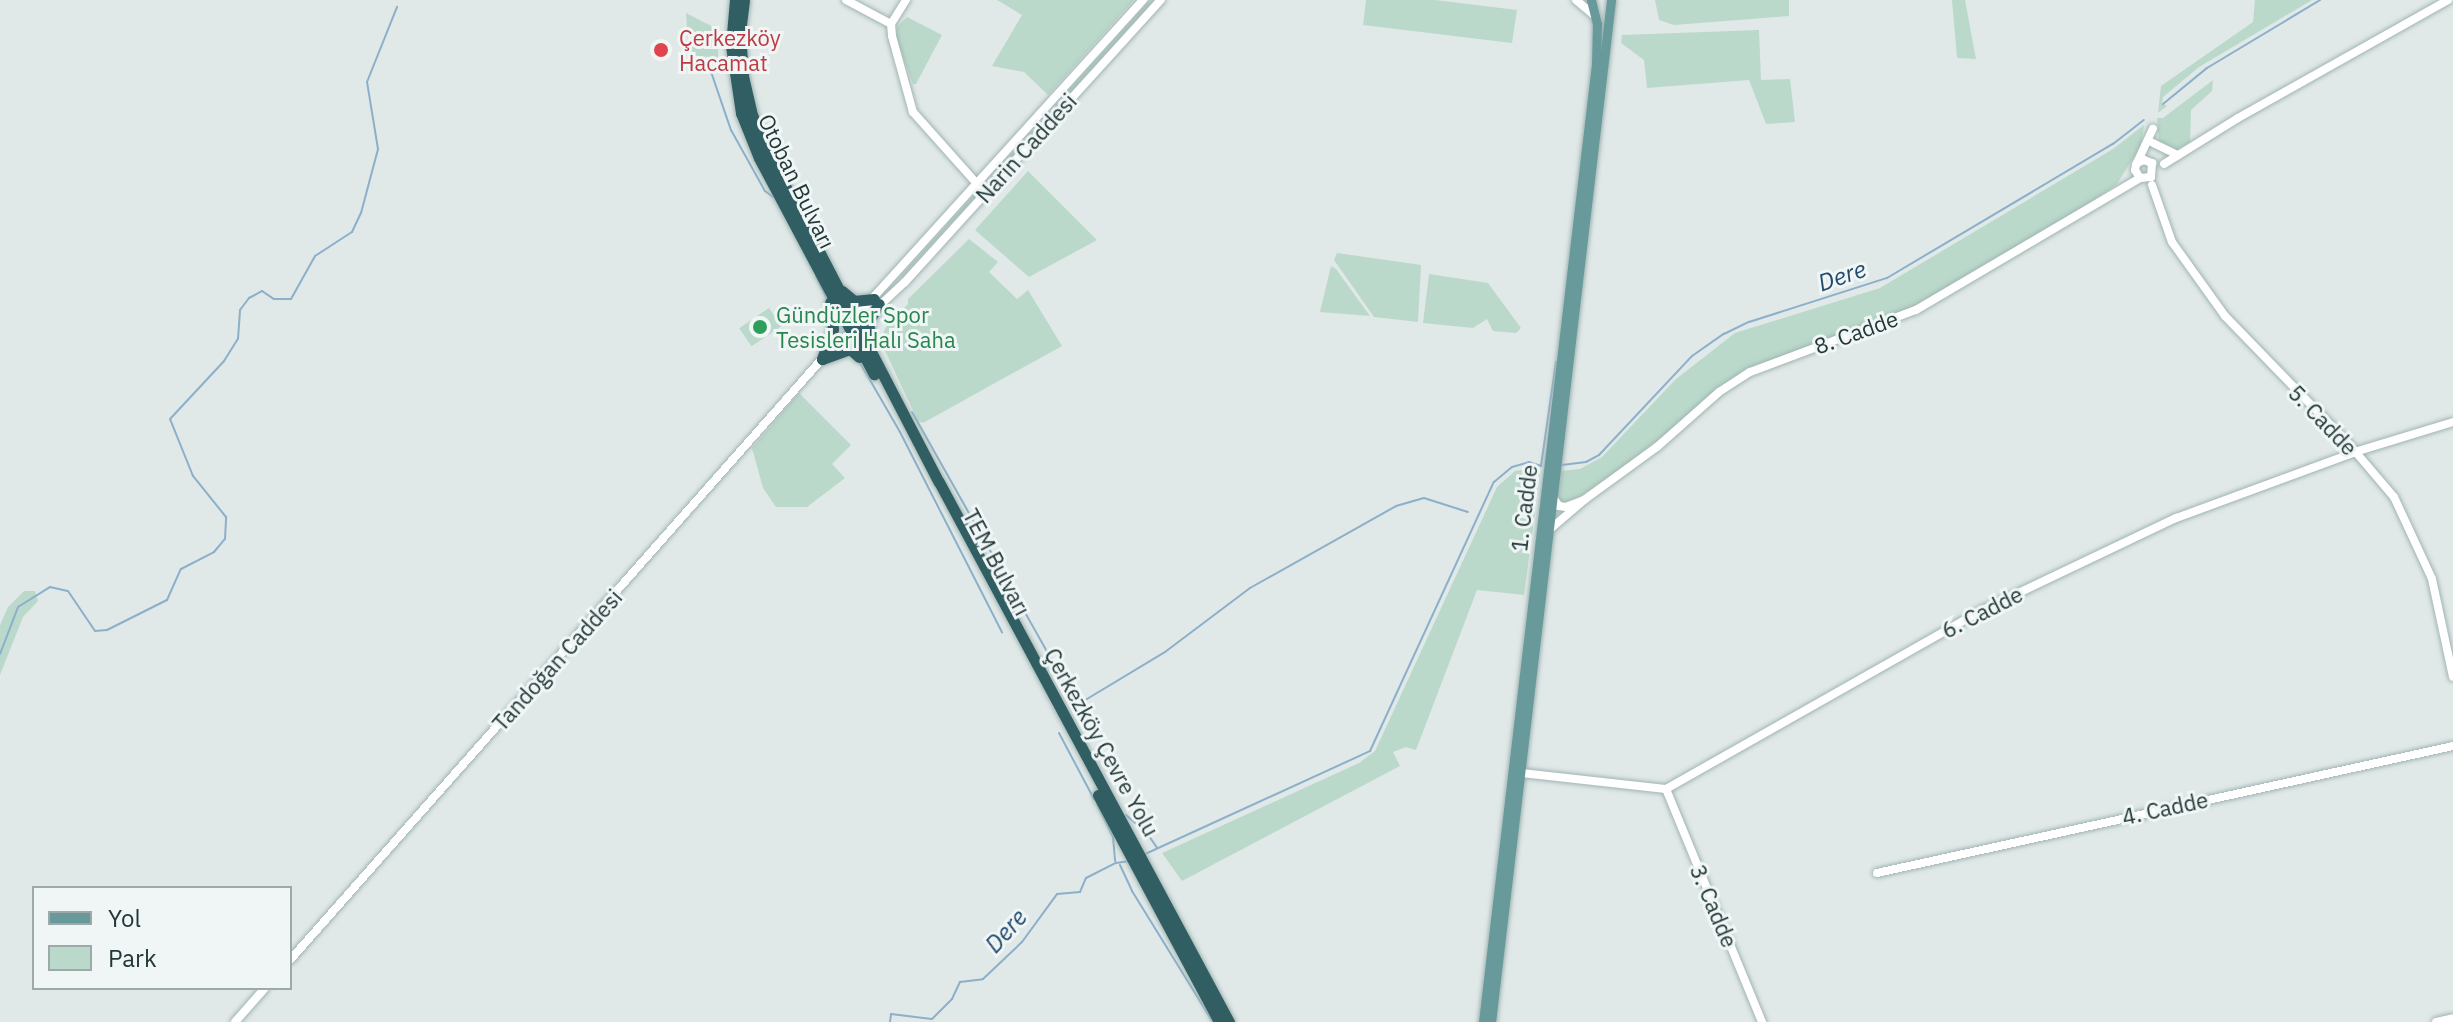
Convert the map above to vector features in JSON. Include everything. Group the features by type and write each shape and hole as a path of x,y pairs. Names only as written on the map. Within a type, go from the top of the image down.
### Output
{"highway":[{"name":"Otoban Bulvarı","path":"735,0 731,46 741,113 759,158 852,325"},
{"name":"Otoban Bulvarı","path":"744,0 741,56 751,112 765,147 840,289 852,325"},
{"path":"817,266 834,313 833,329 822,359"},
{"path":"840,289 854,301 876,301 868,322 877,365"},
{"path":"852,325 877,365"},
{"name":"TEM Bulvarı","path":"852,325 876,379 1133,851"},
{"path":"822,359 850,349 876,379"},
{"name":"Çerkezköy Çevre Yolu","path":"877,365 1140,865 1229,1022"},
{"name":"Çerkezköy Çevre Yolu","path":"1154,889 1219,1022"}],"main road":[{"name":"1. Cadde","path":"1553,454 1596,65 1595,17 1591,0"},
{"name":"1. Cadde","path":"1483,1022 1609,12 1613,0"},
{"name":"1. Cadde","path":"1491,1022 1552,496 1551,470"}],"street":[{"path":"846,0 891,24"},
{"path":"906,0 891,24 913,112 978,185"},
{"name":"Narin Caddesi","path":"876,301 1143,0"},
{"name":"Narin Caddesi","path":"876,301 902,285 1161,0"},
{"path":"1576,0 1595,17"},
{"path":"2153,143 2178,155 2448,0"},
{"path":"2123,188 2153,129"},
{"name":"8. Cadde","path":"1548,532 1584,500 1657,447 1719,392 1750,372 1916,310 2149,175 2178,155"},
{"path":"2136,165 2144,160 2149,175"},
{"name":"5. Cadde","path":"2136,165 2149,175 2172,242 2225,316 2345,441 2394,497 2420,548 2439,603 2453,677"},
{"path":"894,278 902,285"},
{"name":"Tandoğan Caddesi","path":"292,958 876,301"},
{"name":"6. Cadde","path":"1666,789 1983,610 2176,518 2355,452 2453,422"},
{"path":"2345,441 2341,457 2366,466 2370,448"},
{"path":"1552,496 1559,506 1566,507 1584,500"},
{"name":"4. Cadde","path":"1877,873 2453,746"},
{"path":"1521,773 1666,789"},
{"name":"3. Cadde","path":"1666,789 1762,1022"},
{"path":"235,1022 263,990"},
{"path":"2436,1022 2453,1018"}],"green space":[{"path":"997,0 1134,0 1048,95 1024,72 992,66 1022,15"},
{"path":"1150,0 1155,0 901,278 901,276"},
{"path":"1366,0 1435,0 1517,10 1512,43 1363,25"},
{"path":"1655,0 1789,0 1789,16 1674,25 1659,20"},
{"path":"1952,0 1965,0 1976,59 1957,58"},
{"path":"2255,0 2312,0 2199,67 2163,97 2162,103 2167,106 2158,113 2161,86 2253,22"},
{"path":"686,13 719,30 718,58 689,55"},
{"path":"907,17 942,35 916,84 913,84 896,38 897,27"},
{"path":"1759,30 1761,80 1790,79 1795,122 1766,124 1749,80 1647,88 1644,60 1621,43 1622,35"},
{"path":"2213,80 2212,91 2191,110 2190,142 2176,150 2159,144 2157,118 2163,118"},
{"path":"2144,125 2141,145 2117,184 2078,211 1916,308 1751,367 1614,474 1570,503 1562,504 1557,498 1560,471 1580,469 1602,457 1676,379 1735,333 1880,288 2113,149"},
{"path":"1028,171 1097,240 1029,277 975,230"},
{"path":"969,239 998,262 989,272 1017,299 1028,290 1062,346 923,423 918,421 880,340 886,327 908,304 908,299"},
{"path":"1337,253 1421,265 1418,322 1374,317 1334,260"},
{"path":"1331,266 1336,269 1370,316 1320,312"},
{"path":"1429,274 1488,283 1521,328 1516,333 1493,331 1487,319 1473,328 1423,323"},
{"name":"Gündüzler Spor Tesisleri Halı Saha","path":"769,308 781,326 751,346 739,328"},
{"path":"799,393 851,445 832,464 845,478 807,507 776,507 763,488 752,448"},
{"path":"1535,468 1540,474 1524,595 1477,590 1416,750 1406,747 1393,752 1400,766 1182,881 1162,853 1359,763 1375,751 1497,487 1515,471"},
{"path":"24,591 35,591 38,601 23,617 0,675 0,625 8,607"}],"waterway":[{"path":"2163,104 2207,68 2320,0"},
{"path":"0,654 18,607 50,587 68,591 95,631 107,630 167,600 181,569 214,552 225,539 226,517 193,476 170,419 224,361 238,339 240,310 249,298 262,291 274,299 291,299 315,256 352,232 361,213 378,149 367,82 397,7"},
{"path":"708,63 731,130 765,191 773,197"},
{"name":"Dere","path":"1562,465 1586,462 1599,455 1692,356 1724,334 1749,322 1887,278 2113,144 2144,120"},
{"path":"816,276 827,299"},
{"path":"859,361 900,432 1002,632"},
{"path":"1143,855 1370,751 1494,482 1512,467 1529,462 1541,466 1556,362"},
{"path":"912,412 1077,705 1165,652 1250,588 1396,506 1424,498 1468,512"},
{"path":"1059,733 1094,799"},
{"path":"1097,804 1113,837 1115,861"},
{"path":"1126,815 1147,833 1157,848"},
{"name":"Dere","path":"890,1022 891,1014 932,1019 952,999 960,982 983,979 1022,942 1057,894 1080,892 1086,878 1116,863 1130,861"},
{"path":"1120,865 1132,891 1213,1022"}],"place":[{"name":"Çerkezköy Hacamat","path":"661,50"},
{"name":"Gündüzler Spor Tesisleri Halı Saha","path":"760,327"}]}
